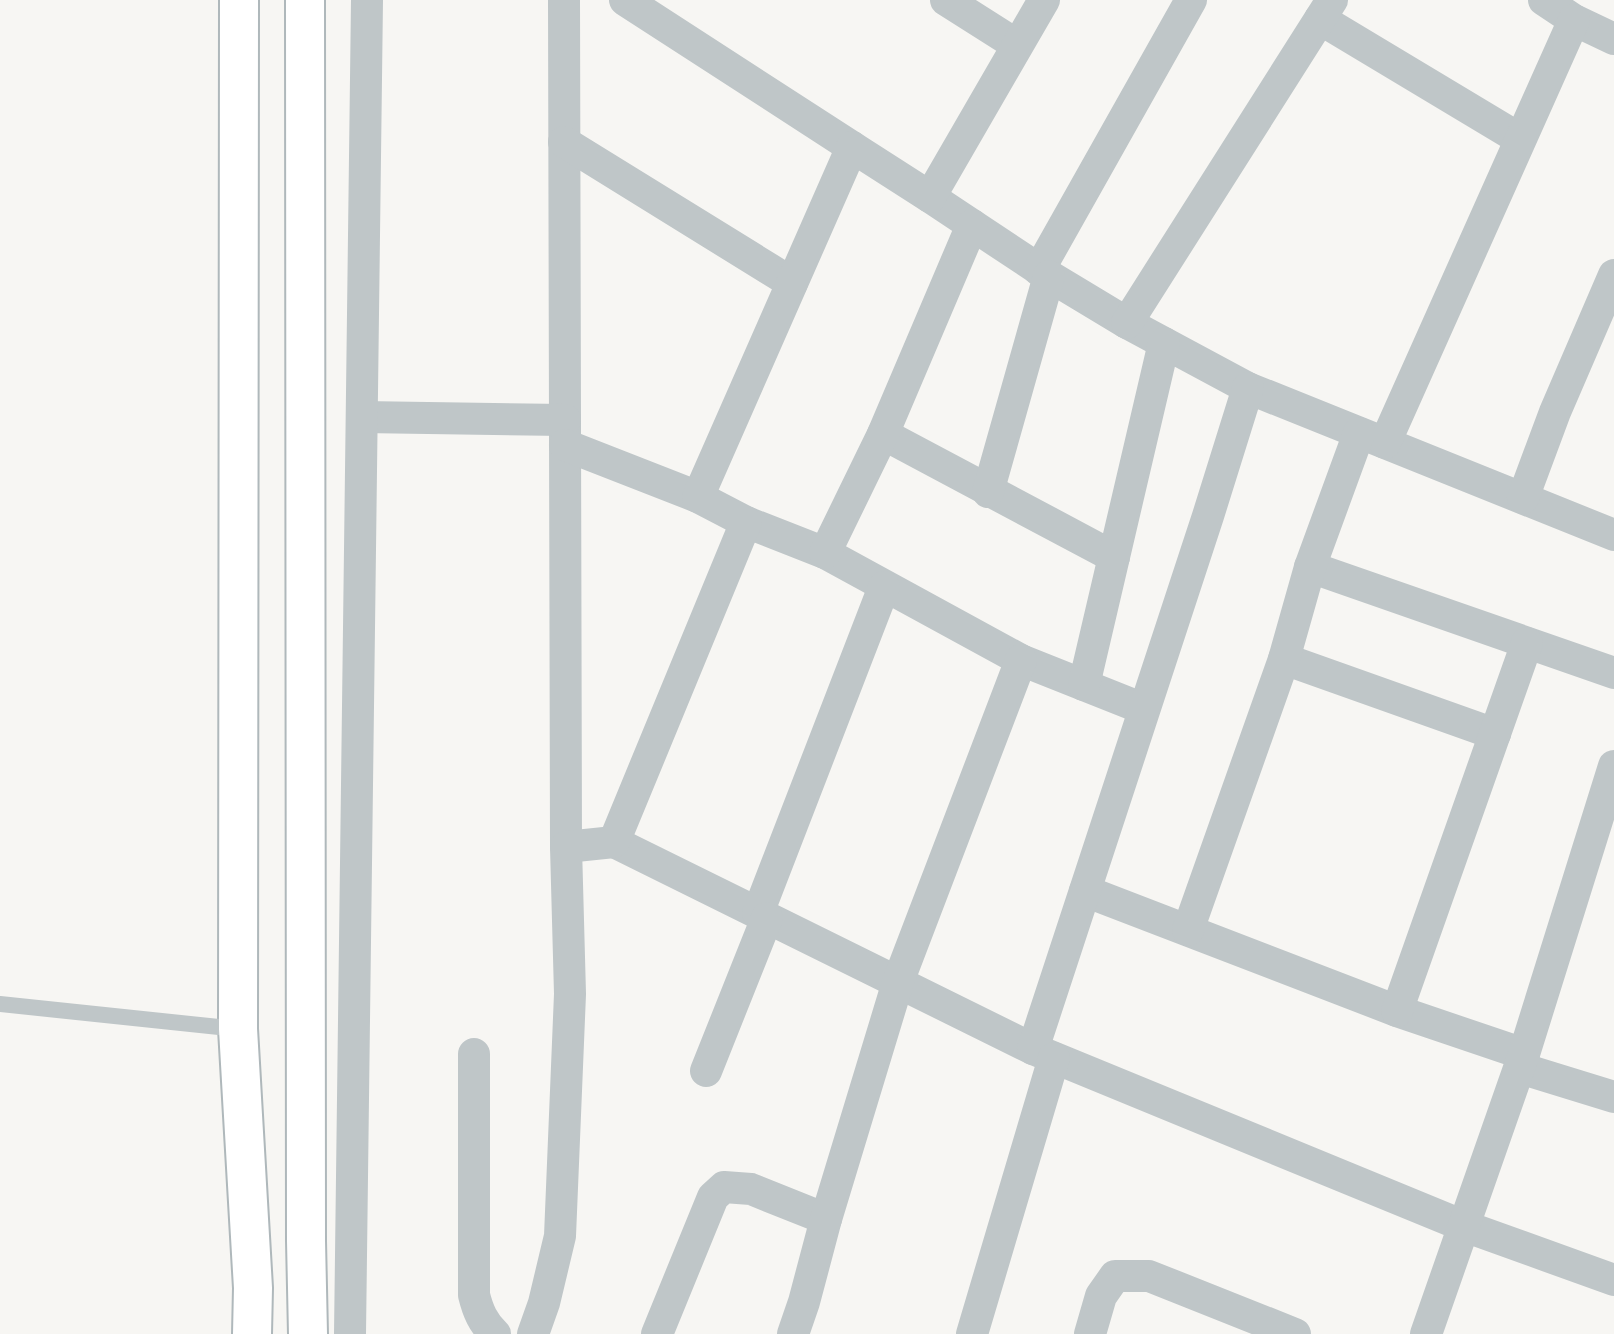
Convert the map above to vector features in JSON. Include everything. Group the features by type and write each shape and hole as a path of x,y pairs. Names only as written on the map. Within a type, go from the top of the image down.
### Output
{"street":[{"path":"239,0 238,1029 253,1288 252,1334"},
{"path":"305,0 308,1334"},
{"path":"350,1334 367,0"},
{"path":"533,1334 544,1303 560,1236 569,993 566,847 564,0"},
{"path":"625,0 1044,273 1127,323 1248,388 1614,535"},
{"path":"946,0 1017,45"},
{"path":"930,197 1044,0"},
{"path":"988,492 1044,273 1191,0"},
{"path":"1544,0 1574,20 1614,39"},
{"path":"1127,323 1326,9 1520,139"},
{"path":"1188,930 1284,659 1310,566 1520,139 1574,20"},
{"path":"564,142 792,283"},
{"path":"698,497 852,147"},
{"path":"825,553 883,434 972,225"},
{"path":"1523,498 1614,275"},
{"path":"1084,685 1164,343"},
{"path":"972,1334 1084,891 1248,388"},
{"path":"362,416 565,433 746,523 825,553 1021,660 1144,709"},
{"path":"883,434 1114,557"},
{"path":"614,842 746,523"},
{"path":"1310,566 1614,673"},
{"path":"706,1071 884,587"},
{"path":"1397,1011 1527,643"},
{"path":"1284,659 1495,734"},
{"path":"793,1334 898,982 1021,660"},
{"path":"1426,1334 1522,1061 1614,766"},
{"path":"566,847 614,842 1043,1053 1464,1226 1614,1280"},
{"path":"1084,891 1614,1097"},
{"path":"474,1054 474,1295 478,1311 487,1327 495,1334"},
{"path":"657,1334 713,1197 724,1186 751,1189 826,1219"},
{"path":"1090,1334 1101,1296 1115,1276 1149,1276 1295,1334"}],"lane":[{"path":"0,1004 238,1029"}]}
